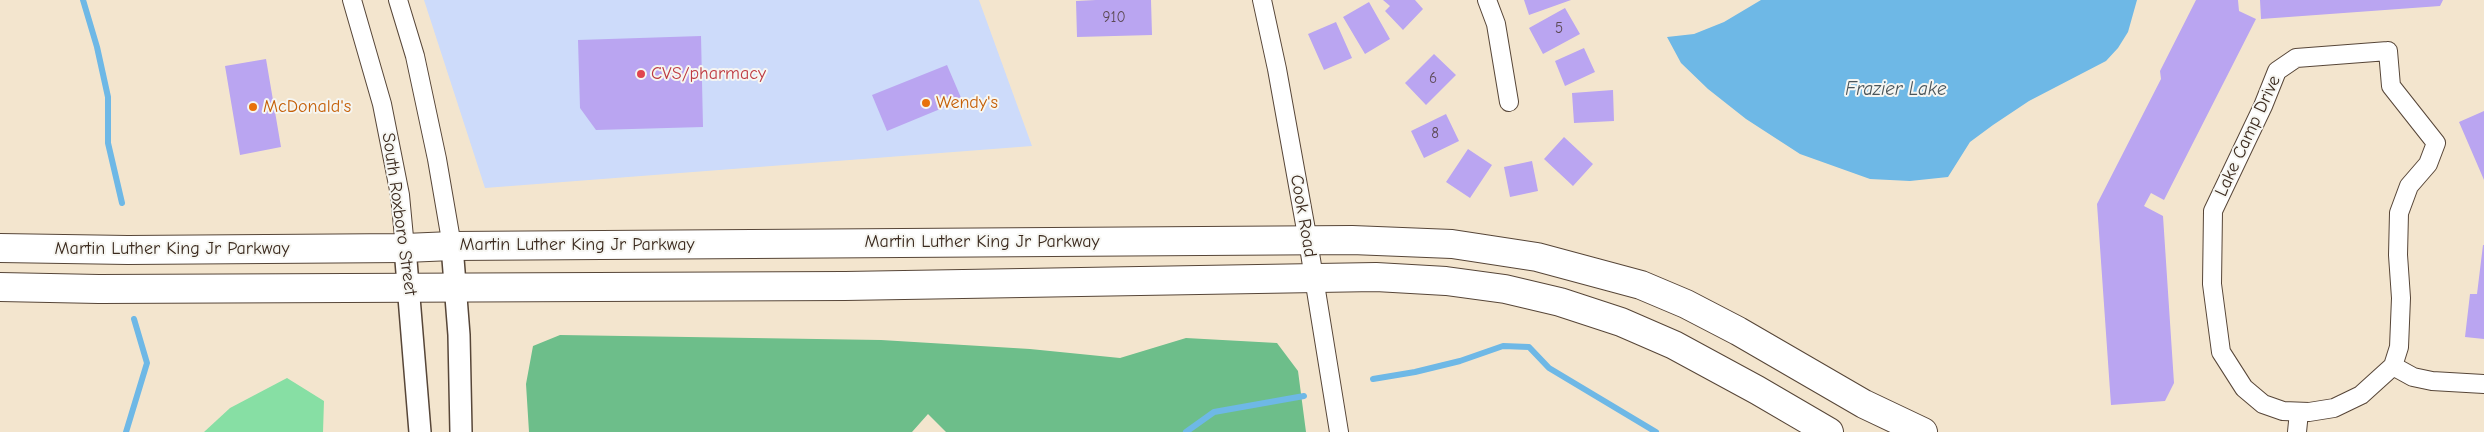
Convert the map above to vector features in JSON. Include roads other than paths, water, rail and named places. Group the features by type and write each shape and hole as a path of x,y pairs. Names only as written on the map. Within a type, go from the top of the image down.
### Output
{"main road":[{"name":"Martin Luther King Jr Parkway","path":"0,248 128,250 1394,240 1491,248 1589,270 1641,285 1686,304 1738,331 1864,404 1923,432"},
{"path":"0,286 99,289 456,288 834,286 1376,278 1446,281 1505,289 1560,302 1621,322 1674,345 1829,432"}],"street":[{"name":"South Roxboro Street","path":"352,0 382,104 400,194 410,287 420,432"},
{"path":"398,0 415,56 437,159 452,246 456,288 461,432"},
{"name":"Cook Road","path":"1262,0 1277,69 1308,241 1339,432"},
{"path":"1487,0 1496,24 1509,102"},
{"name":"Lake Camp Drive","path":"2388,51 2391,86 2436,143 2428,164 2409,186 2399,213 2398,254 2401,298 2398,347 2393,366 2361,395 2334,408 2299,412 2283,411 2263,404 2244,388 2221,352 2212,284 2212,211 2263,106 2277,71 2296,58 2388,51"},
{"path":"2393,366 2413,377 2432,381 2484,384"},
{"path":"2298,432 2299,412"}],"water":[{"name":"Frazier Lake","path":"1761,0 2137,0 2128,32 2118,48 2106,61 2029,101 1993,125 1970,142 1948,177 1910,181 1870,179 1800,154 1746,119 1708,89 1681,63 1667,37 1694,34 1724,22"}],"waterway":[{"path":"83,0 97,47 108,97 108,143 122,203"},
{"path":"126,432 147,363 134,319"},
{"path":"1373,379 1415,372 1460,361 1503,346 1529,347 1549,368 1656,432"},
{"path":"1186,432 1214,412 1304,396"}],"place":[{"name":"CVS/pharmacy","path":"641,74"},
{"name":"Wendy's","path":"926,103"},
{"name":"McDonald's","path":"253,107"}]}
